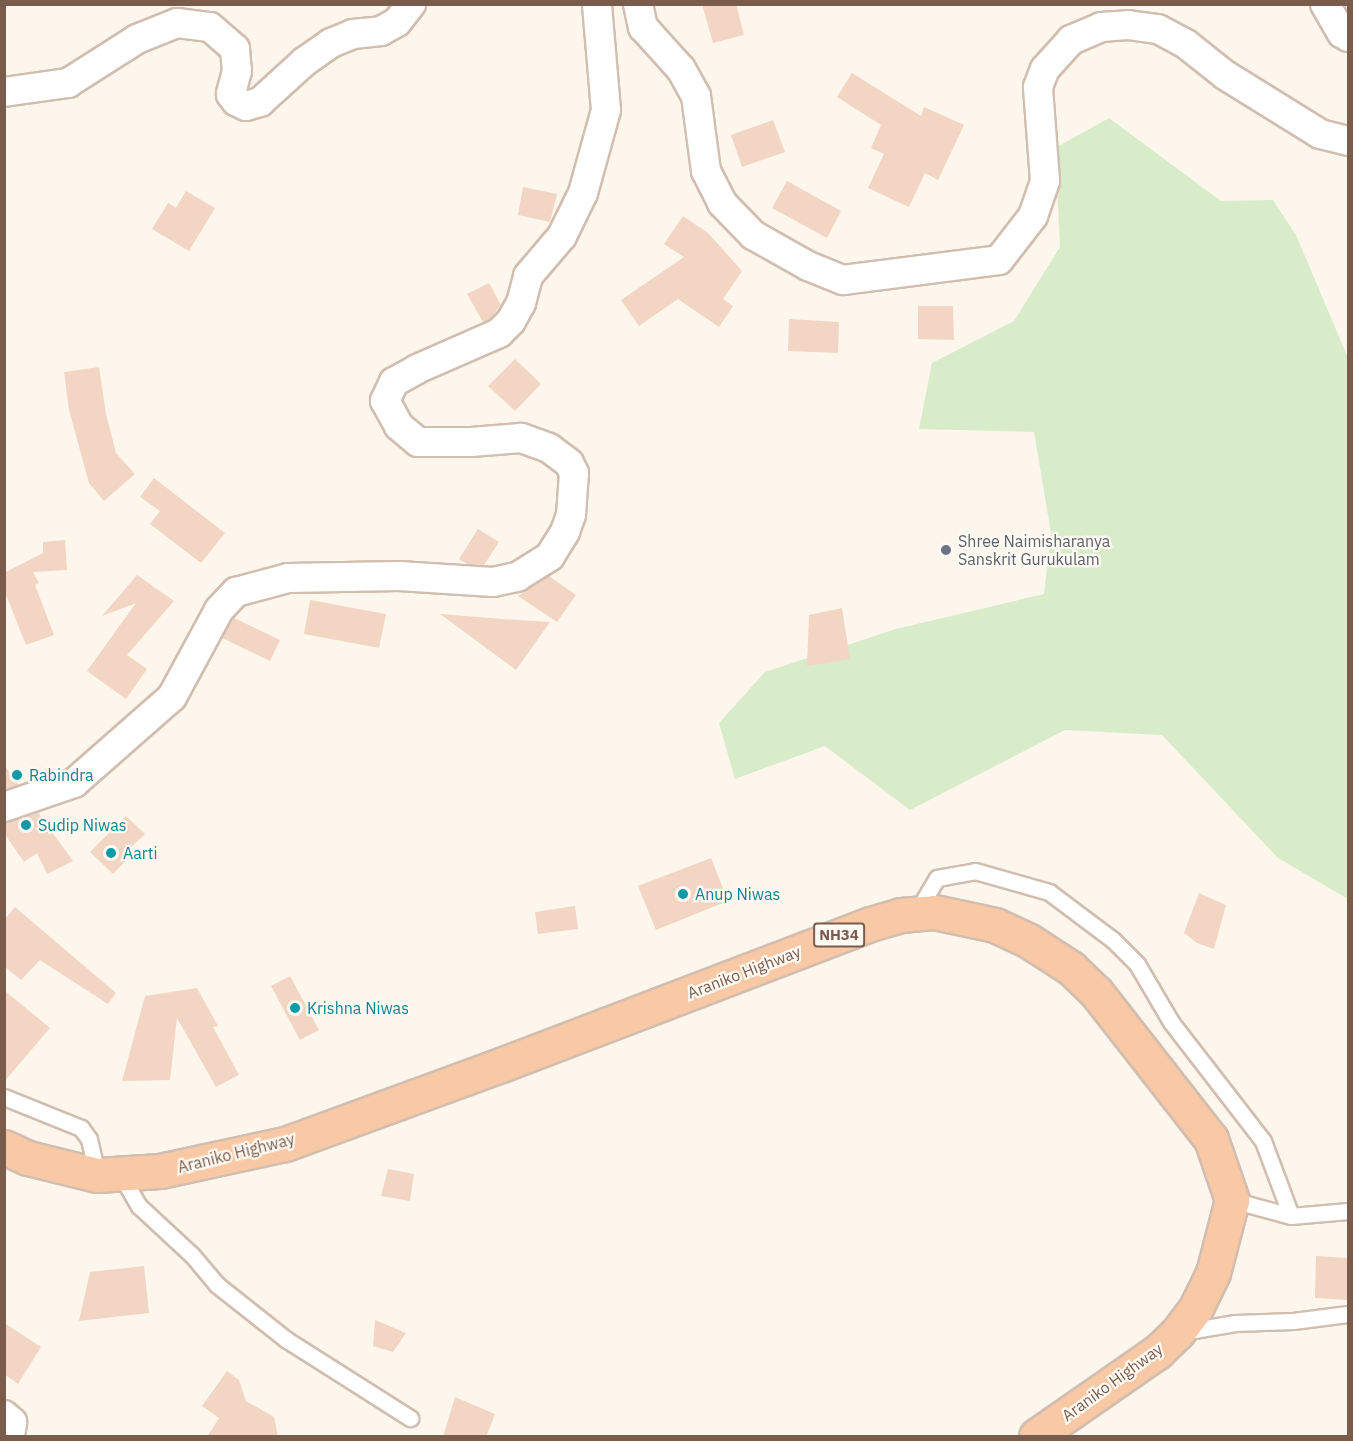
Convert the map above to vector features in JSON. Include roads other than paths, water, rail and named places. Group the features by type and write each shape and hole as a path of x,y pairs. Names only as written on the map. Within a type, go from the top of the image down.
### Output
{"highway":[{"name":"Araniko Highway","path":"4,1147 28,1158 109,1175 160,1171 285,1144 512,1061 847,932 901,915 934,912 996,925 1029,941 1071,968 1096,992 1211,1139 1232,1200 1213,1272 1196,1308 1178,1333 1157,1352 1036,1437"}],"street":[{"path":"4,92 68,83 137,39 177,23 210,27 235,49 237,71 231,94 236,101 246,106 260,102 304,62 332,43 353,34 381,31 397,22 411,4"},
{"path":"4,807 74,783 172,697 219,610 236,592 288,578 399,576 494,582 531,570 550,556 571,515 574,473 569,463 549,448 521,438 471,442 418,442 399,426 385,401 394,382 499,333 511,321 521,303 528,276 562,236 583,193 606,110 597,4"},
{"path":"638,4 643,27 681,69 696,96 706,171 722,203 753,235 808,266 843,280 999,260 1033,216 1045,181 1038,87 1045,69 1071,40 1101,27 1128,25 1158,29 1186,44 1225,75 1320,134 1348,141"},
{"path":"1325,4 1342,33 1348,37"},
{"path":"4,1415 12,1422 10,1437"}],"lane":[{"path":"919,913 922,903 937,878 975,871 1049,892 1113,940 1137,964 1171,1022 1263,1141 1291,1216"},
{"path":"4,1097 81,1128 109,1175 192,1255 216,1284 287,1340 410,1418"},
{"path":"1232,1200 1291,1216 1348,1211"},
{"path":"1178,1333 1235,1323 1293,1321 1348,1314"}],"place":[{"name":"Shree Naimisharanya Sanskrit Gurukulam","path":"946,550"},
{"name":"Rabindra","path":"17,775"},
{"name":"Sudip Niwas","path":"26,825"},
{"name":"Aarti","path":"111,853"},
{"name":"Anup Niwas","path":"683,894"},
{"name":"Krishna Niwas","path":"295,1008"}]}
